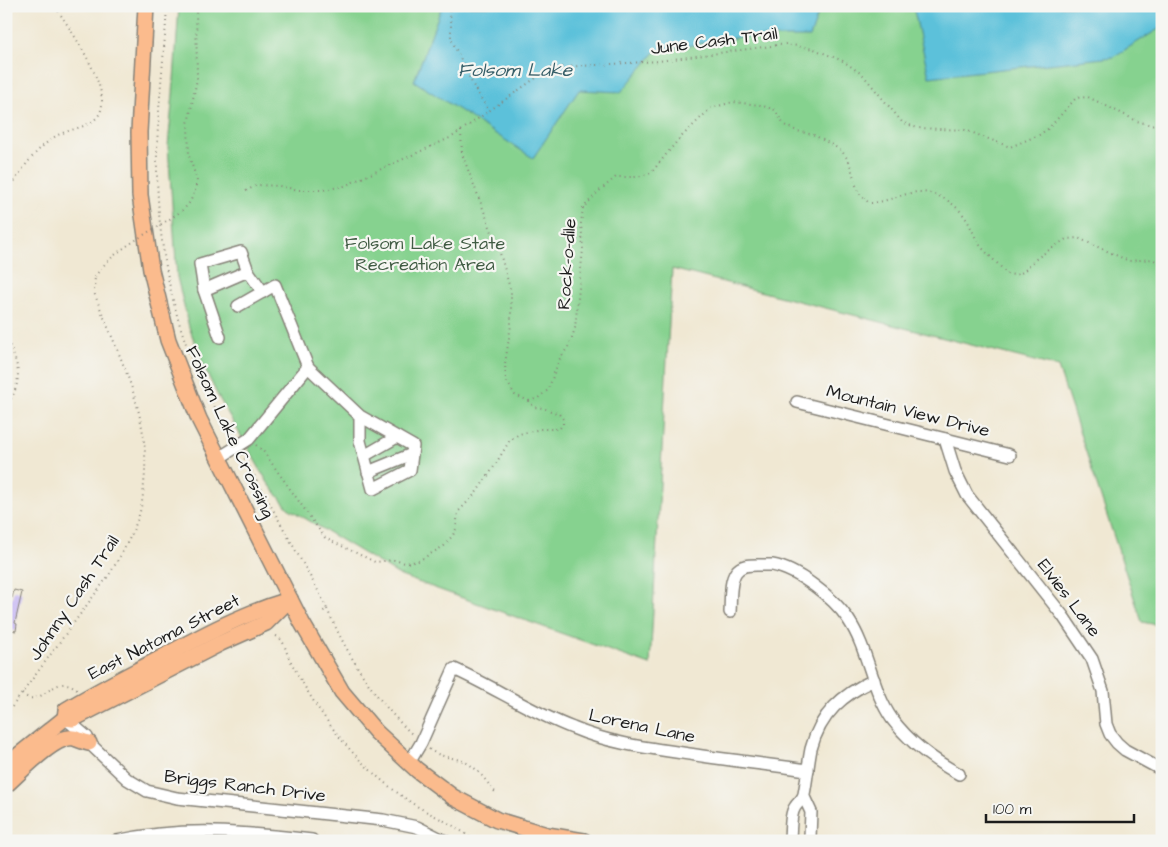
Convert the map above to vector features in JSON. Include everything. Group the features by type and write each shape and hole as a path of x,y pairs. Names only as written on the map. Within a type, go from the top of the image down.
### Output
{"main road":[{"name":"Folsom Lake Crossing","path":"146,6 139,161 140,195 151,270 168,340 183,382 290,600"},
{"name":"East Natoma Street","path":"6,768 20,754 65,718 66,710 192,641 260,608 290,600"},
{"name":"East Natoma Street","path":"65,718 73,719 266,622 290,600"},
{"path":"290,600 326,668 342,692 376,732 409,763 453,797 497,820 547,835 584,841"},
{"path":"6,785 48,748 59,741 74,738 88,743"}],"street":[{"path":"220,337 204,290 200,264 240,252 248,271 263,292"},
{"path":"204,290 248,271"},
{"path":"238,306 275,285 308,367 360,416 413,446 410,470 373,489 360,441 360,416"},
{"path":"219,458 249,439 308,367"},
{"name":"Mountain View Drive","path":"797,402 1010,454"},
{"path":"364,456 397,437"},
{"name":"Elvies Lane","path":"945,439 955,471 967,495 1086,648 1100,678 1106,704 1106,724 1110,734 1125,750 1162,770"},
{"path":"368,472 412,454"},
{"path":"730,612 732,579 743,566 773,566 808,582 824,593 837,605 856,632 874,680 891,717 903,732 934,760 959,774"},
{"name":"Lorena Lane","path":"421,743 454,670 482,682 548,718 601,738 633,746 808,770"},
{"path":"808,841 810,837 811,812 804,797 814,739 827,714 842,698 874,680"},
{"name":"Briggs Ranch Drive","path":"65,718 87,737 88,743 127,779 155,793 177,798 383,820 417,827 445,841"},
{"path":"409,763 421,743"},
{"path":"791,841 794,808 804,797"},
{"path":"116,841 161,833 191,831 312,840"}],"path":[{"path":"6,194 29,158 57,136 94,120 99,115 103,99 100,85 90,62 55,6"},
{"name":"Johnny Cash Trail","path":"6,715 109,575 124,551 141,508 146,461 143,424 134,395 95,295 94,282 100,269 115,256 184,209 195,191 197,180 190,156 188,124 197,79 196,6"},
{"path":"448,6 451,19 451,39 488,112"},
{"name":"June Cash Trail","path":"246,191 257,185 280,186 299,190 322,190 344,186 452,138 550,68 659,61 786,44 814,49 843,61 863,75 902,122 917,128 965,130 1010,147 1039,135 1049,128 1076,98 1088,97 1137,121 1162,128"},
{"name":"Rock-o-dile","path":"529,401 538,398 548,390 559,360 570,344 575,328 583,249 581,223 583,208 616,177 637,177 651,173 678,140 705,113 711,108 733,102 760,105 775,110 784,125 797,131 814,135 841,150 850,161 858,192 869,204 877,204 893,197 918,192 935,194 951,203 968,221 973,234 982,248 999,264 1006,274 1016,275 1023,272 1037,258 1066,239 1078,238 1129,261 1152,259 1162,264"},
{"path":"249,439 263,451 325,538 374,562 394,560 405,563 426,558 448,541 456,529 458,512 476,493 510,440 515,436 541,429 560,428 563,424 563,419 559,414 534,407 529,401 514,395 506,380 505,364 511,325 511,292 500,253 462,154 461,131"},
{"path":"6,331 18,367 18,380 13,397 6,404"},
{"path":"327,610 360,674 386,708 432,752 463,761 473,766 495,792"},
{"path":"276,636 283,640 288,656 315,704 341,740 356,756 388,785 412,803 461,830 473,841"},
{"path":"22,694 30,699 36,698 64,682 78,689 85,699"}],"green space":[{"name":"Folsom Lake State Recreation Area","path":"179,6 1162,6 1162,626 1142,622 1058,367 672,269 650,665 401,576 288,508 268,483 218,396 204,367 189,327 177,277 168,146"}],"water":[{"name":"Folsom Lake","path":"442,6 821,6 810,37 740,37 656,51 621,92 579,90 533,158 414,81"},
{"path":"913,6 1162,6 1162,27 1113,57 929,77"}],"building":[{"path":"14,590 22,592 15,623 17,624 16,631 6,629 6,597 12,598"}]}
